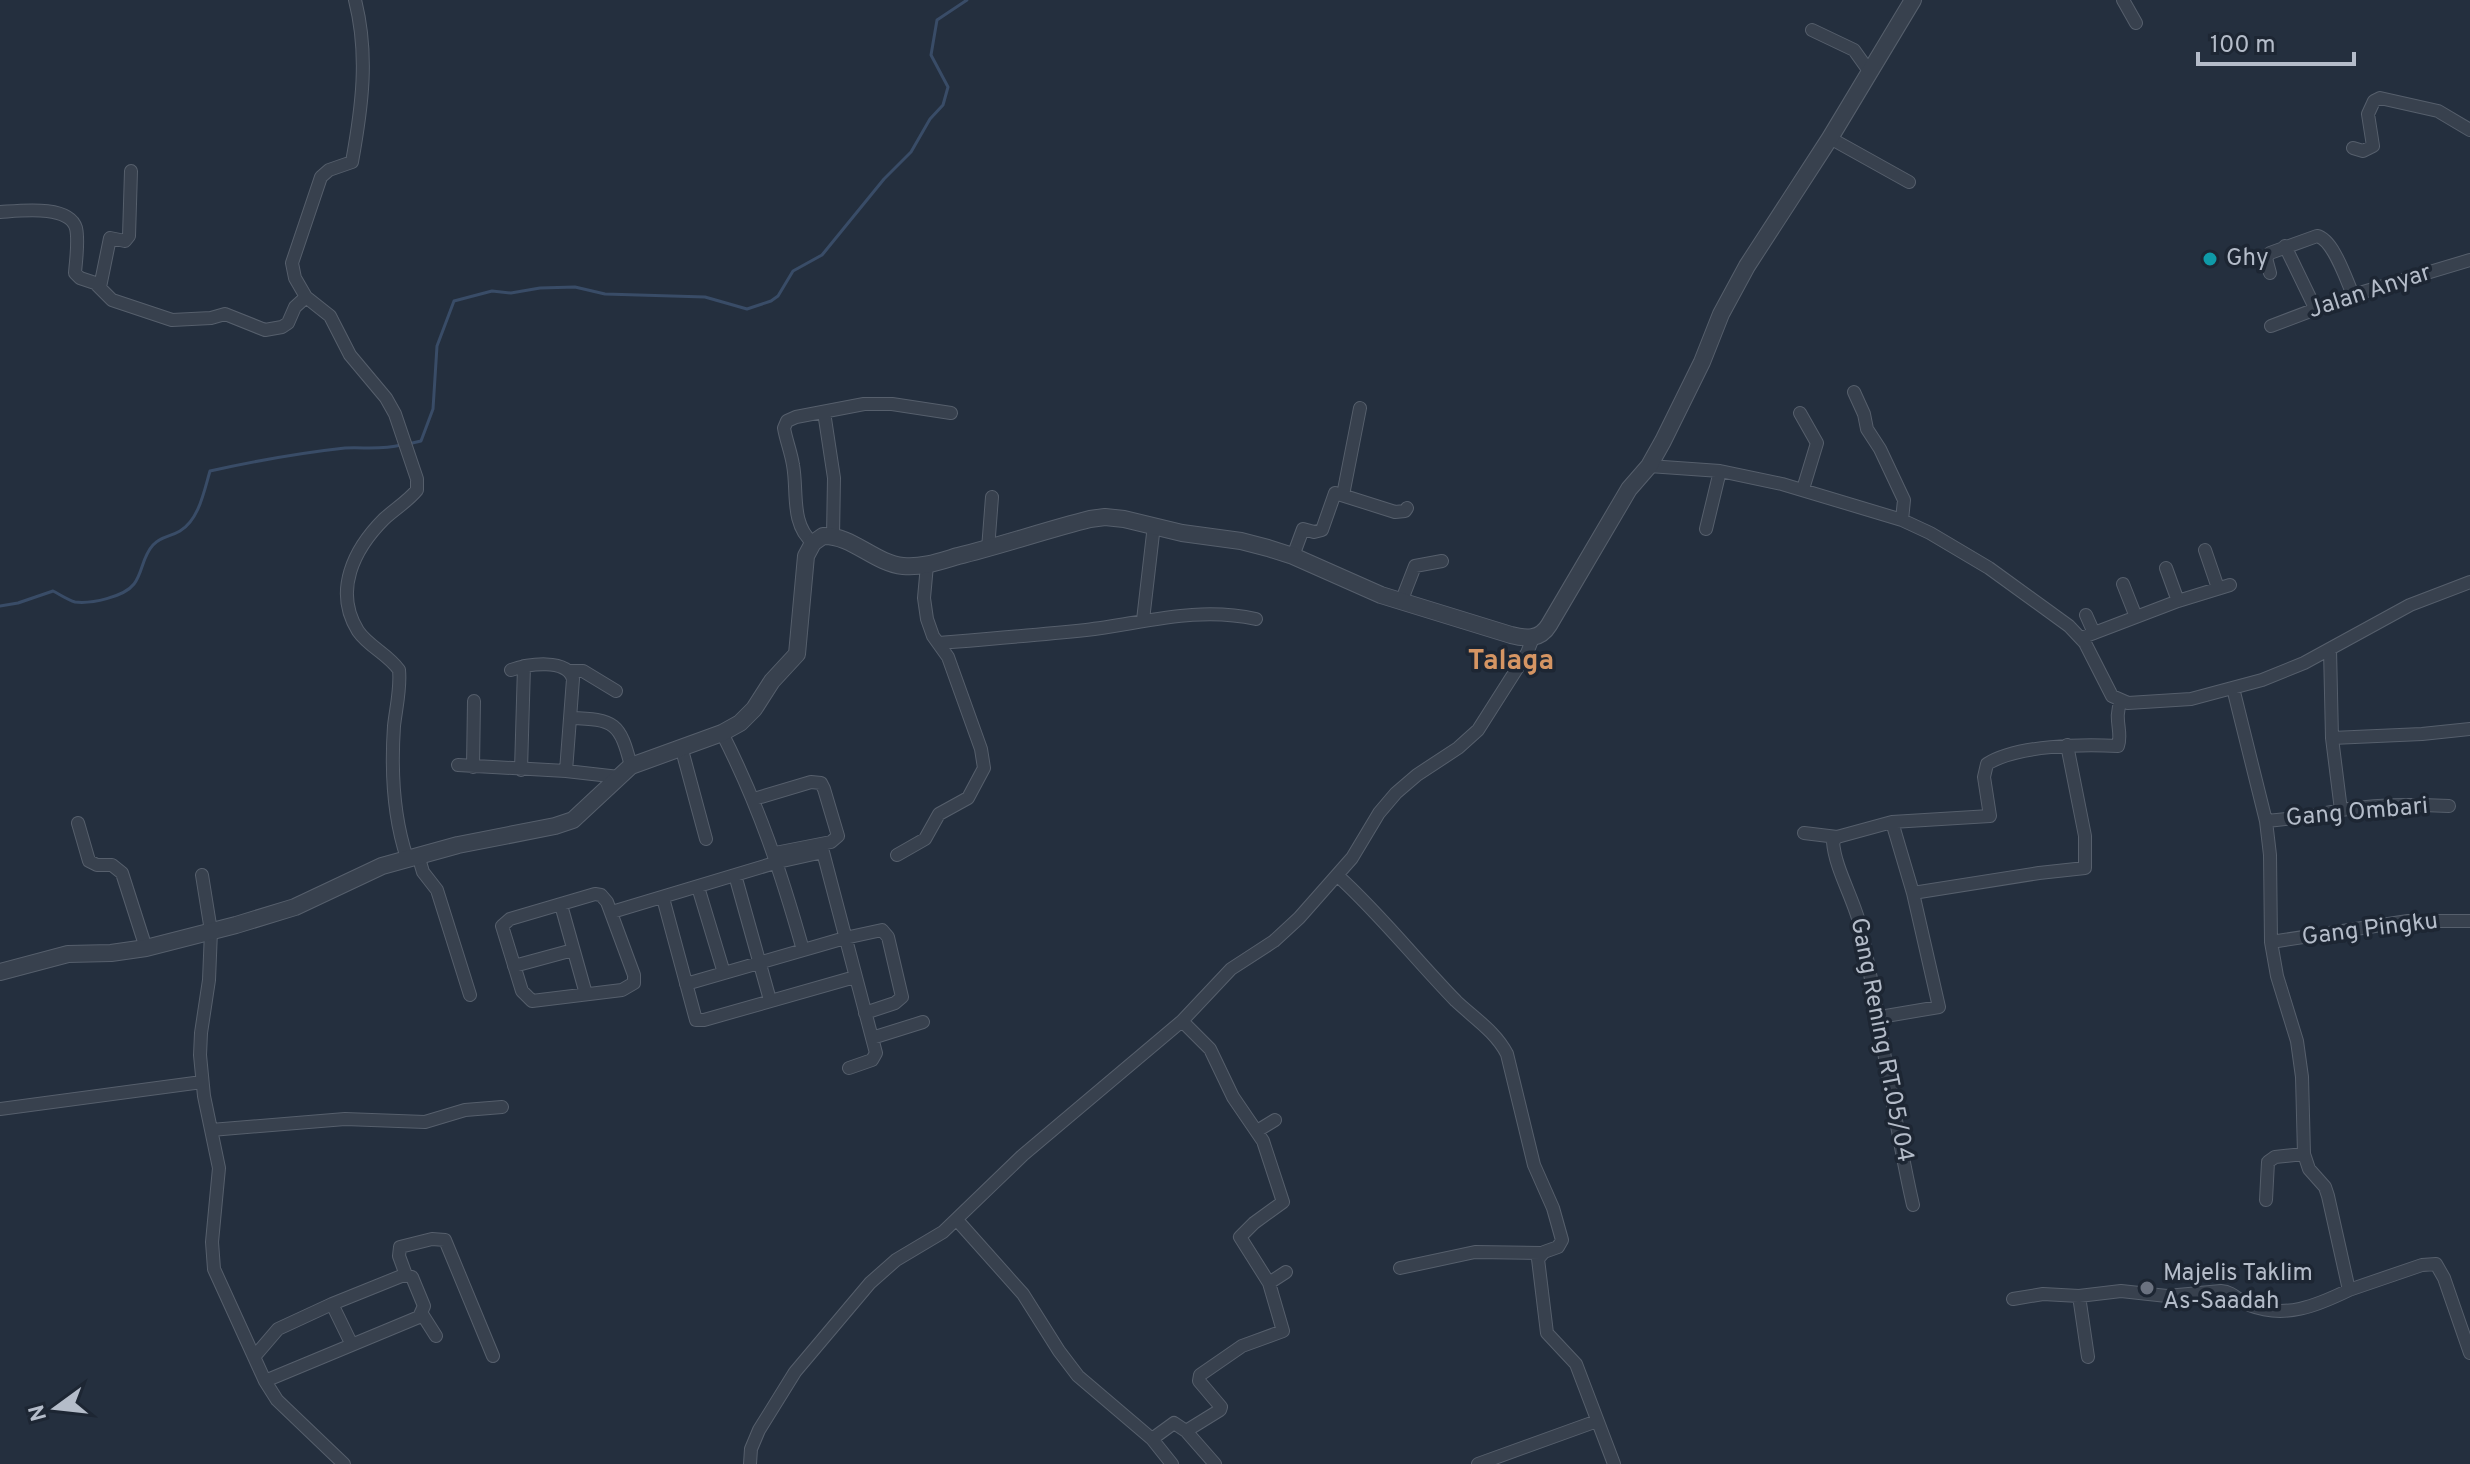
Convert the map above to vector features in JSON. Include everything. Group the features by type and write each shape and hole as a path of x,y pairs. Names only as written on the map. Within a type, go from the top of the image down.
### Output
{"street":[{"path":"355,0 364,68 360,124 352,162 329,170 321,177 292,263 295,278 306,297 330,316 350,355 386,398 395,414 417,479 417,490 382,521 359,553 351,568 345,593 359,632 399,670 394,730 394,792 400,839 437,890 470,995"},
{"path":"458,765 625,772 740,723 797,654 804,565 813,543 823,536 833,536 894,564 927,565 1105,517 1241,541 1293,556 1366,590 1401,602 1511,635 1533,638 1546,631 1629,489 1649,466 1693,383 1733,292 1913,0"},
{"path":"2123,0 2136,23"},
{"path":"1812,30 1857,52 1869,71"},
{"path":"2353,148 2363,151 2373,146 2368,114 2374,101 2380,98 2438,111 2470,130"},
{"path":"1830,138 1909,182"},
{"path":"100,287 110,238 125,241 129,236 131,171"},
{"path":"0,212 14,210 65,214 76,226 75,273 100,287 112,300 155,316 172,320 225,314 265,330 288,323 295,307 306,297"},
{"path":"2270,273 2267,255 2317,236 2326,238 2353,295"},
{"path":"2285,246 2316,310"},
{"name":"Jalan Anyar","path":"2271,326 2353,295 2470,260"},
{"path":"1854,392 1867,429 1904,500 1902,520"},
{"path":"813,543 802,532 799,522 793,460 784,428 787,421 876,403 951,413"},
{"path":"1343,495 1360,408"},
{"path":"824,412 834,478 833,536"},
{"path":"1800,413 1817,443 1803,489"},
{"path":"1649,466 1720,471 1803,489 1902,520 1930,533 1989,568 2059,618 2081,638 2112,696 2121,701 2167,702 2215,694 2283,672 2410,605 2470,582"},
{"path":"1706,529 1720,471"},
{"path":"1293,556 1300,531 1322,530 1335,493 1395,512 1407,508"},
{"path":"988,549 992,497"},
{"path":"1143,620 1154,525"},
{"path":"2081,638 2224,586 2205,550"},
{"path":"1401,602 1415,566 1442,561"},
{"path":"897,855 925,839 939,814 968,798 984,768 981,749 948,657 933,636 927,619 924,598 927,565"},
{"path":"2166,568 2178,601"},
{"path":"2123,584 2136,617"},
{"path":"940,643 1084,630 1211,613 1256,619"},
{"path":"2086,615 2094,633"},
{"path":"750,1464 751,1449 759,1430 811,1350 879,1273 934,1239 957,1220 1004,1171 1182,1021 1222,977 1281,935 1338,876 1379,813 1396,793 1478,730 1527,653 1533,638"},
{"path":"2330,649 2332,738 2341,810"},
{"path":"521,770 517,668 564,666 571,671 583,671 616,691"},
{"path":"566,771 571,671"},
{"path":"2233,688 2266,821 2270,855 2271,942 2277,976 2297,1041 2302,1077 2304,1154 2309,1169 2325,1187 2328,1196 2349,1290"},
{"path":"473,767 474,701"},
{"path":"1804,833 1837,837 1892,822 1990,816 1984,777 1987,764 2057,745 2119,745 2116,716 2121,701"},
{"path":"570,718 612,723 621,733 625,772"},
{"path":"2332,738 2470,729"},
{"path":"722,733 754,799 777,858 803,950"},
{"path":"1913,893 2085,868 2085,836 2067,745"},
{"path":"682,750 706,839"},
{"path":"0,972 68,954 146,948 211,931 282,912 355,878 412,857 565,823 579,816 625,772"},
{"path":"612,912 735,875 777,858 822,848 838,836 821,783 811,782 754,799"},
{"name":"Gang Ombari","path":"2266,821 2387,805 2449,806"},
{"path":"1880,1017 1939,1007 1913,893 1892,822"},
{"path":"78,823 89,861 97,865 112,865 122,873 146,948"},
{"name":"Gang Rening RT.05/04","path":"1837,837 1832,844 1858,913 1880,1017 1898,1142 1913,1205"},
{"path":"822,848 876,1053 872,1060 849,1068"},
{"path":"202,875 211,931 209,980 201,1033 202,1082 219,1168 212,1256 219,1282 265,1381 287,1413 344,1464"},
{"path":"735,875 770,1000"},
{"path":"1338,876 1380,916 1455,1000 1503,1047 1513,1072 1534,1165 1553,1208 1562,1240 1558,1247 1541,1253 1475,1252 1400,1268"},
{"path":"698,887 724,973"},
{"path":"595,894 605,898 634,975 634,983 622,990 536,1003 522,991 503,931 505,922 561,905 595,894"},
{"path":"663,898 693,1015 699,1021 855,977"},
{"path":"561,905 586,994"},
{"name":"Gang Pingku","path":"2271,942 2396,922 2470,921"},
{"path":"686,984 880,930 885,932 903,993 895,1003 865,1013"},
{"path":"514,966 573,950"},
{"path":"1182,1021 1210,1049 1233,1097 1263,1141 1283,1202 1240,1237 1269,1283 1282,1333 1242,1346 1200,1375 1199,1381 1221,1407 1186,1431"},
{"path":"872,1038 923,1022"},
{"path":"0,1109 202,1082"},
{"path":"211,1130 345,1119 425,1122 465,1110 502,1107"},
{"path":"1257,1131 1275,1120"},
{"path":"2266,1200 2268,1162 2275,1157 2304,1154"},
{"path":"957,1220 1023,1294 1078,1376 1152,1439 1172,1464"},
{"path":"406,1275 399,1256 400,1247 432,1239 445,1240 493,1356"},
{"path":"1541,1253 1538,1267 1547,1333 1574,1360 1614,1464"},
{"path":"2013,1299 2043,1294 2079,1296 2121,1291 2167,1296 2230,1291 2249,1305 2284,1312 2298,1311 2422,1265 2436,1264 2444,1278 2470,1353"},
{"path":"1269,1283 1286,1272"},
{"path":"254,1357 278,1329 406,1275 412,1277 424,1306 422,1314 436,1336"},
{"path":"2079,1296 2088,1357"},
{"path":"332,1304 351,1343"},
{"path":"265,1381 422,1314"},
{"path":"1478,1464 1597,1421"},
{"path":"1152,1439 1174,1423 1186,1431 1215,1464"}],"waterway":[{"path":"408,444 421,441 433,409 437,346 454,301 492,291 511,293 575,287 605,294 705,297 747,309 778,296 793,271 822,255 884,179 911,152 930,119 943,105 948,87 931,55 937,20 967,0"},
{"path":"0,606 53,591 75,602 90,602 107,599 129,589 153,545 180,531 192,520 210,471 311,452 401,445"}],"place":[{"name":"Ghy","path":"2210,259"},
{"name":"Majelis Taklim As-Saadah","path":"2147,1288"}],"district":[{"name":"Talaga","path":"1511,662"}]}
